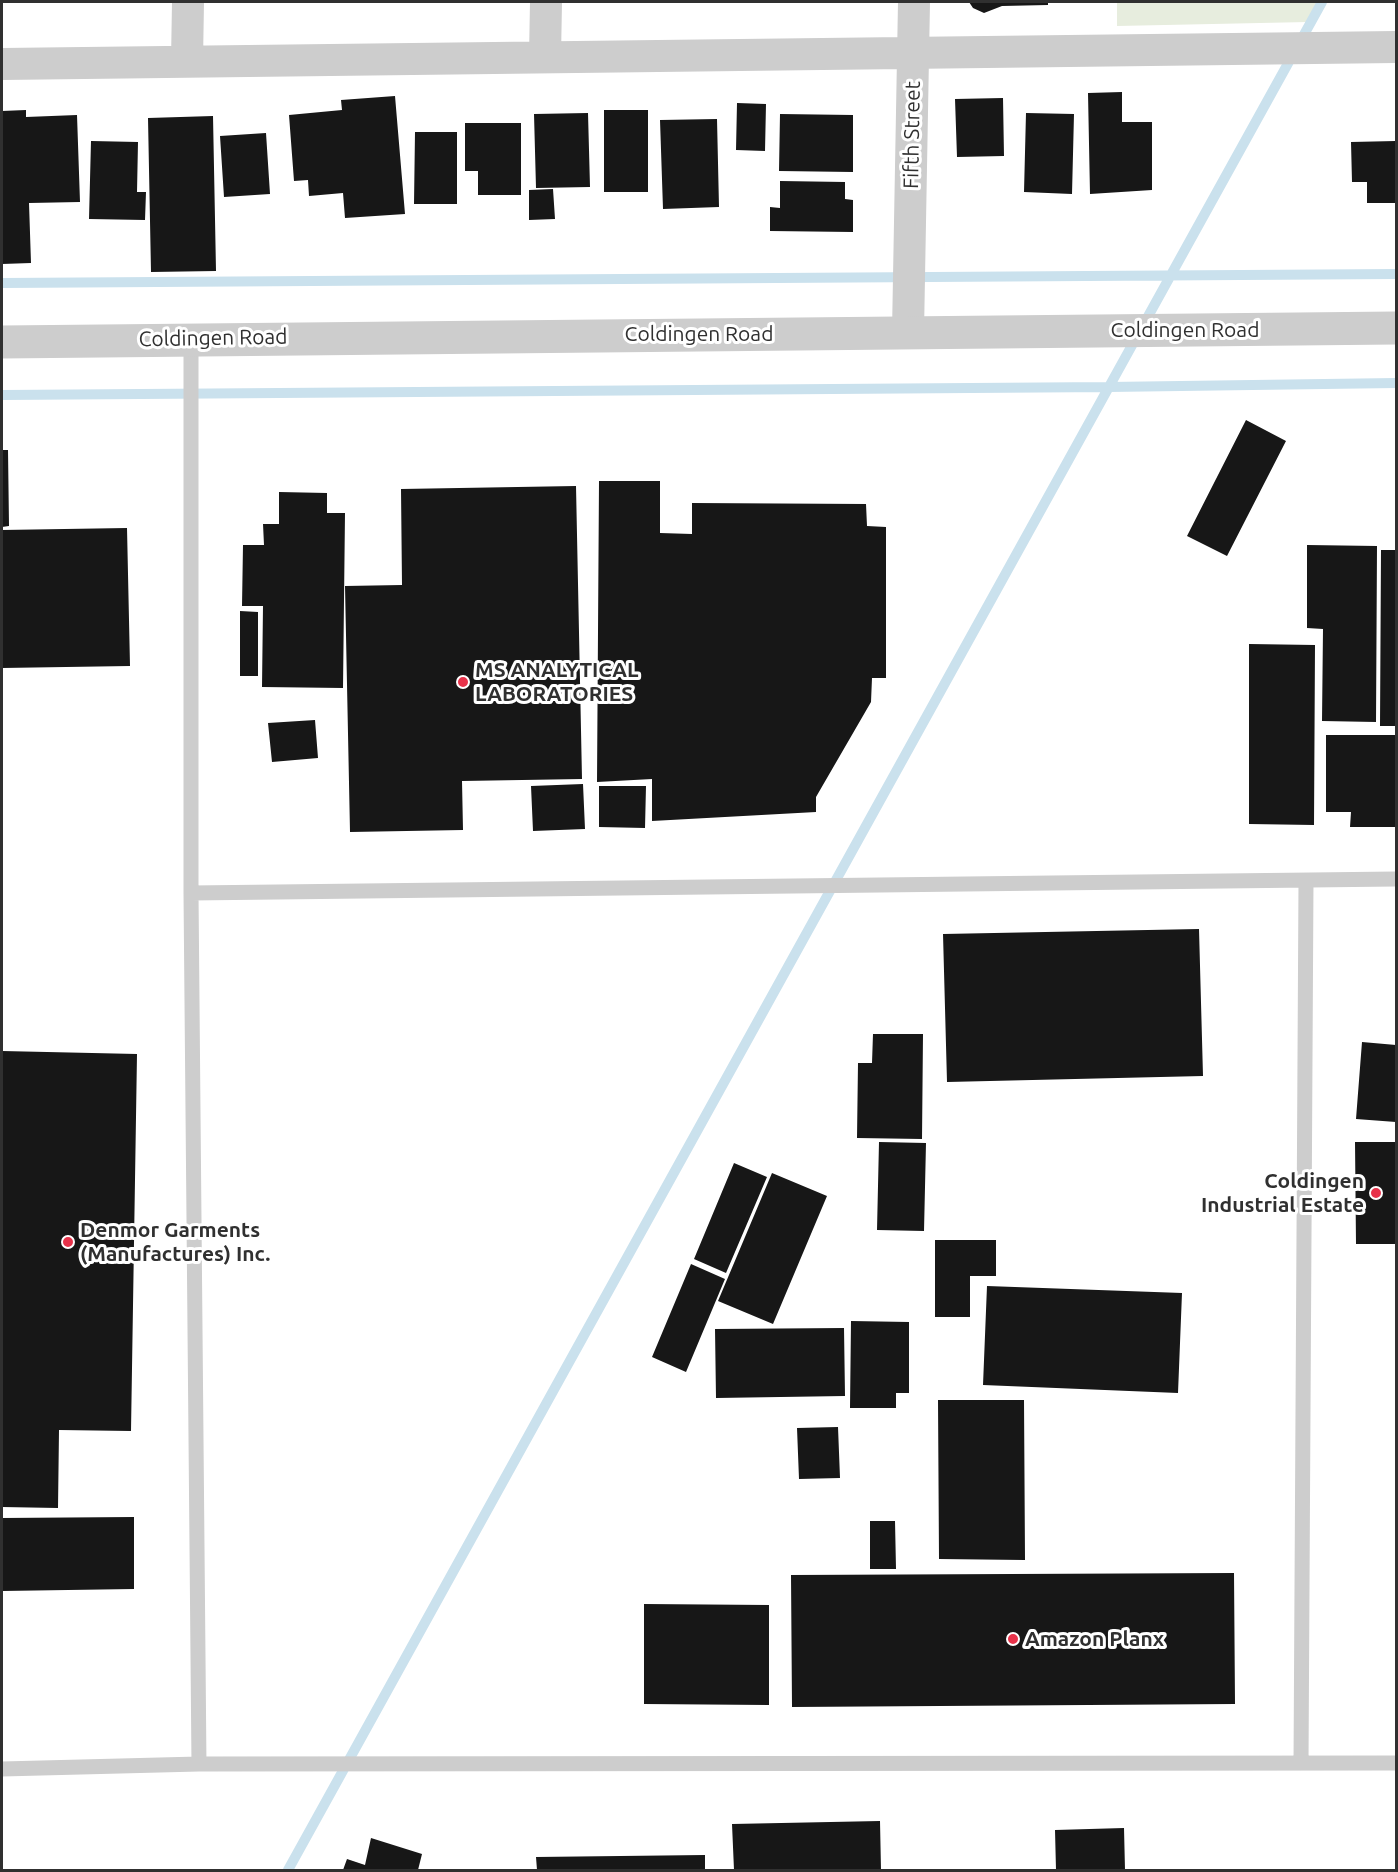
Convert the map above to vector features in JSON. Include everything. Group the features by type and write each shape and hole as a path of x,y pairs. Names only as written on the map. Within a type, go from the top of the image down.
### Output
{"street":[{"path":"187,61 188,2"},
{"path":"545,57 546,2"},
{"name":"Fifth Street","path":"909,317 914,2"},
{"path":"2,64 1396,47"},
{"name":"Coldingen Road","path":"2,342 909,317 1396,328"}],"lane":[{"path":"191,338 191,893 199,1764"},
{"path":"191,893 1396,879"},
{"path":"1301,1763 1306,881"},
{"path":"2,1769 199,1764 1396,1763"}],"green space":[{"path":"1117,2 1318,2 1308,22 1117,26"}],"building":[{"path":"969,2 1048,2 1048,5 1002,6 984,13 973,8"},
{"path":"1122,92 1122,122 1152,122 1152,190 1090,194 1088,93"},
{"path":"395,96 405,214 345,218 343,193 309,196 308,180 294,181 289,115 342,110 341,100"},
{"path":"1003,98 1004,156 957,157 955,99"},
{"path":"737,103 766,104 765,151 736,150"},
{"path":"26,110 26,117 77,115 80,202 29,203 31,263 2,264 2,111"},
{"path":"604,110 648,110 648,192 604,192"},
{"path":"588,113 590,187 536,188 534,114"},
{"path":"1026,113 1074,114 1072,194 1024,192"},
{"path":"780,114 853,115 853,172 779,171"},
{"path":"213,116 216,271 151,272 148,118"},
{"path":"717,119 719,207 663,209 660,120"},
{"path":"465,123 521,123 521,195 478,195 478,171 465,171"},
{"path":"415,132 457,132 457,204 414,204"},
{"path":"266,133 270,194 224,197 220,136"},
{"path":"91,141 138,142 137,192 146,192 145,220 89,219"},
{"path":"1396,141 1396,203 1367,203 1367,182 1352,182 1351,142"},
{"path":"780,181 845,182 845,199 853,200 853,232 770,231 770,207 780,208"},
{"path":"553,189 555,219 529,220 529,190"},
{"path":"1246,420 1286,441 1227,556 1187,536"},
{"path":"2,450 8,450 9,526 2,527"},
{"path":"599,481 660,481 660,533 692,534 692,503 866,504 867,526 886,527 886,678 872,678 871,702 816,797 816,812 652,821 652,779 597,782"},
{"name":"MS ANALYTICAL LABORATORIES","path":"576,486 582,779 462,781 463,830 350,832 345,586 402,585 401,489"},
{"path":"279,492 327,493 327,513 345,513 343,688 262,687 263,606 242,606 243,545 264,545 263,524 279,524"},
{"path":"127,528 130,666 2,668 2,530"},
{"path":"1307,545 1377,546 1376,722 1322,721 1323,629 1307,628"},
{"path":"1381,550 1396,550 1396,726 1380,726"},
{"path":"240,611 258,612 258,676 240,676"},
{"path":"1249,644 1315,645 1314,825 1249,824"},
{"path":"315,720 318,758 272,762 268,723"},
{"path":"1326,735 1396,735 1396,827 1350,827 1351,812 1326,812"},
{"path":"583,784 585,829 533,831 531,786"},
{"path":"599,786 646,786 645,828 599,827"},
{"path":"1199,929 1203,1076 947,1082 943,934"},
{"path":"873,1034 923,1034 922,1139 857,1138 858,1063 872,1063"},
{"path":"1362,1042 1396,1045 1396,1122 1356,1119"},
{"name":"Denmor Garments (Manufactures) Inc.","path":"2,1051 137,1054 131,1431 59,1430 58,1508 2,1507"},
{"path":"879,1142 926,1143 924,1231 877,1230"},
{"name":"Coldingen Industrial Estate","path":"1355,1142 1396,1142 1396,1244 1356,1244"},
{"path":"734,1163 767,1177 726,1273 694,1259"},
{"path":"772,1173 827,1196 773,1324 718,1301"},
{"path":"935,1240 996,1240 996,1276 970,1276 970,1317 935,1317"},
{"path":"691,1264 725,1279 686,1372 652,1357"},
{"path":"987,1286 1182,1293 1178,1393 983,1385"},
{"path":"851,1321 909,1322 909,1393 896,1393 896,1408 850,1408"},
{"path":"844,1328 845,1396 716,1398 715,1329"},
{"path":"938,1400 1024,1400 1025,1560 939,1559"},
{"path":"838,1427 840,1478 799,1479 797,1428"},
{"path":"134,1517 134,1589 2,1591 2,1518"},
{"path":"870,1521 895,1521 896,1569 870,1569"},
{"name":"Amazon Planx","path":"1234,1573 1235,1704 792,1707 791,1575"},
{"path":"644,1604 769,1605 769,1705 644,1704"},
{"path":"880,1821 881,1870 734,1870 732,1824"},
{"path":"1124,1828 1125,1870 1056,1870 1055,1830"},
{"path":"371,1838 422,1854 418,1870 343,1870 347,1859 365,1865"},
{"path":"705,1855 705,1870 537,1870 536,1857"}],"waterway":[{"path":"288,1870 1322,2"},
{"path":"2,283 1396,274"},
{"path":"2,395 1396,383"}],"place":[{"name":"MS ANALYTICAL LABORATORIES","path":"463,682"},
{"name":"Coldingen Industrial Estate","path":"1376,1193"},
{"name":"Denmor Garments (Manufactures) Inc.","path":"68,1242"},
{"name":"Amazon Planx","path":"1013,1639"}]}
